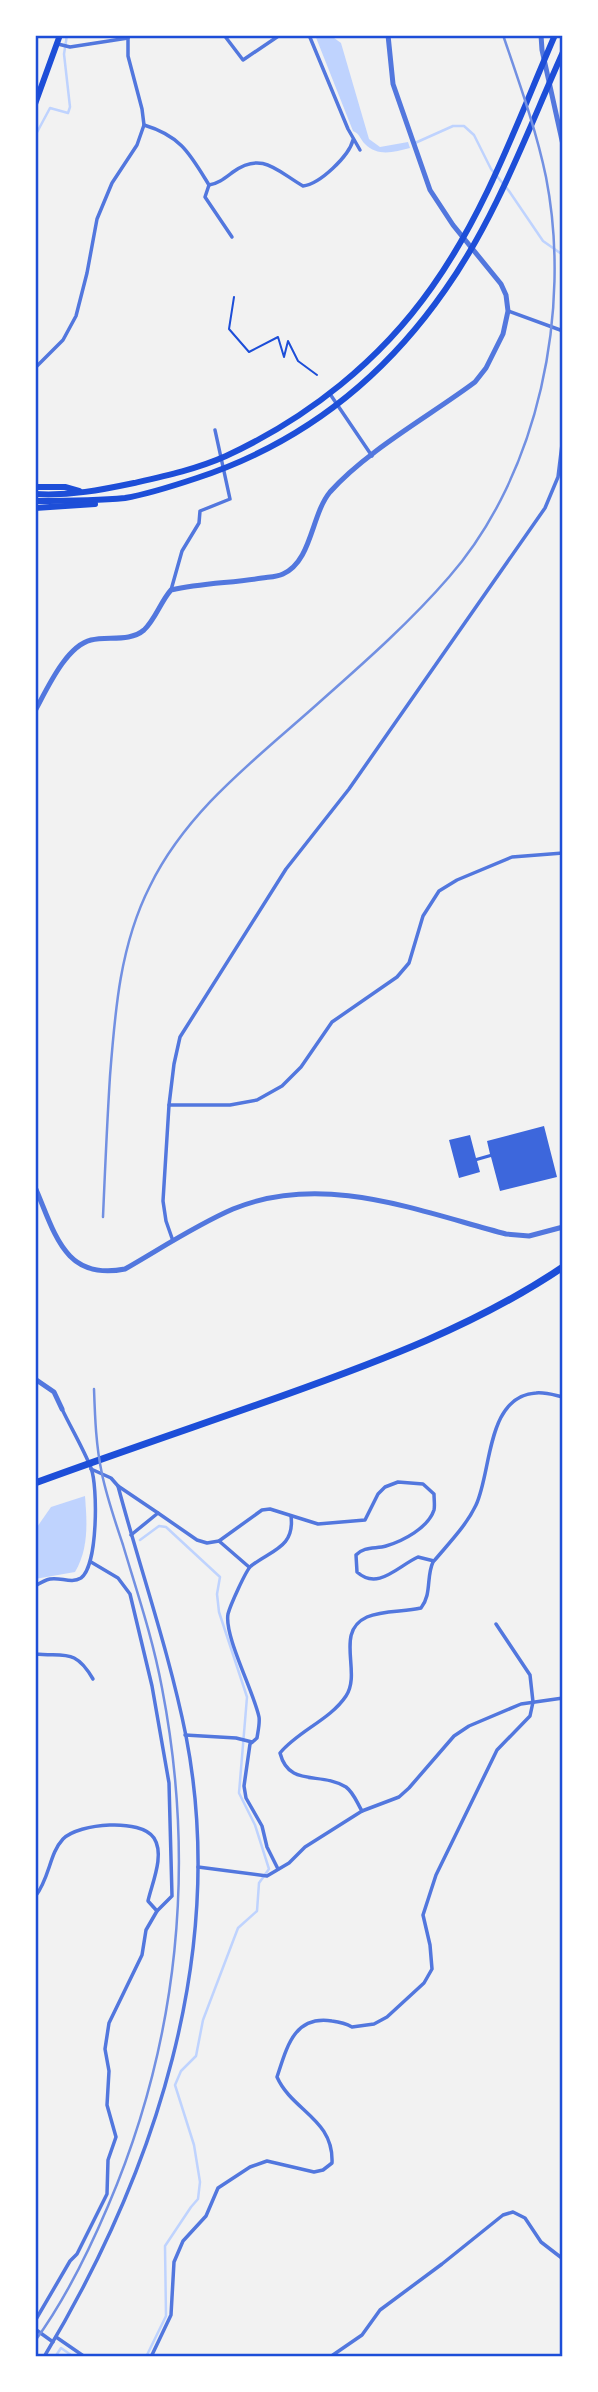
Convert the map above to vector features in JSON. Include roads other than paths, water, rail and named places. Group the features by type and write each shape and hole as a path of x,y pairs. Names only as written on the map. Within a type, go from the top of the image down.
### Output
{"highway":[{"path":"35,1483 408,1349 506,1302 563,1267"}],"main road":[{"path":"35,104 60,35"},
{"path":"35,494 88,493 174,474 225,456 287,423 330,394 373,357 412,314 449,260 486,192 555,35"},
{"path":"35,508 98,504 168,488 239,463 292,436 337,405 393,356 446,289 487,218 563,52"},
{"path":"35,487 65,487 88,493"},
{"path":"35,501 127,497"}],"street":[{"path":"224,35 243,61 280,35"},
{"path":"309,35 353,140 360,150"},
{"path":"172,590 199,584 284,574 303,556 321,506 329,494 372,456 475,382 486,368 503,334 508,310 506,295 501,284 453,225 430,190 393,84 388,35"},
{"path":"541,35 541,50 563,145"},
{"path":"35,368 63,340 76,316 97,219 112,183 138,145 144,125 128,56 128,36 70,47 58,44"},
{"path":"144,125 166,133 186,148 208,185 205,197 232,237"},
{"path":"208,185 220,182 246,164 258,161 303,186 311,185 345,156 353,140"},
{"path":"508,310 563,331"},
{"path":"330,394 372,456"},
{"path":"35,711 76,647 90,640 132,636 145,629 172,590 182,551 199,523 200,511 230,499 215,430"},
{"path":"173,1241 163,1201 169,1105 180,1037 286,869 349,789 545,509 558,477 563,436"},
{"path":"169,1105 230,1105 257,1100 282,1086 301,1068 332,1021 397,978 409,963 423,916 439,891 457,880 512,857 563,853"},
{"path":"35,1187 66,1254 83,1267 108,1273 125,1269 234,1209 274,1198 315,1194 356,1195 506,1234 529,1236 563,1227"},
{"path":"35,1379 54,1392 91,1469 95,1500 91,1562 86,1573 79,1579 48,1579 35,1586"},
{"path":"362,1811 353,1794 345,1787 316,1777 294,1775 284,1767 280,1753 341,1703 349,1692 352,1678 349,1637 357,1624 365,1617 376,1614 421,1608 428,1600 430,1568 467,1521 477,1503 486,1477 492,1440 502,1415 522,1396 534,1393 563,1397"},
{"path":"91,1469 111,1478 118,1486 197,1540 207,1543 219,1541 262,1510 270,1509 318,1524 358,1522 365,1520 377,1494 385,1487 398,1482 423,1484 434,1494 434,1510 427,1521 412,1534 386,1546 360,1550 356,1555 355,1565 357,1572 364,1578 374,1580 391,1574 418,1557 433,1561"},
{"path":"44,2357 111,2235 149,2142 169,2074 183,2011 194,1940 198,1867 186,1735 155,1610 118,1486"},
{"path":"131,1535 158,1513"},
{"path":"279,1870 267,1847 262,1826 246,1798 244,1786 252,1742 257,1738 260,1719 233,1643 228,1615 249,1567 264,1559 288,1539 293,1529 291,1516"},
{"path":"219,1541 249,1567"},
{"path":"35,2322 70,2261 77,2254 107,2194 108,2160 116,2137 107,2105 109,2071 105,2049 108,2023 142,1955 146,1930 157,1911 172,1896 169,1783 161,1727 130,1594 118,1578 91,1562"},
{"path":"151,2357 171,2315 174,2262 183,2241 206,2216 218,2188 250,2167 267,2161 314,2172 323,2170 332,2163 333,2150 322,2127 306,2109 290,2097 277,2077 287,2048 301,2026 318,2019 345,2023 352,2028 374,2024 387,2017 424,1983 432,1969 423,1915 436,1875 497,1751 530,1716 533,1702 530,1675 496,1625"},
{"path":"35,1654 69,1655 83,1664 93,1679"},
{"path":"198,1867 267,1876 279,1870 305,1847 362,1811 399,1797 454,1736 469,1726 521,1704 563,1698"},
{"path":"186,1735 236,1738 252,1742"},
{"path":"35,1896 44,1885 56,1847 66,1836 88,1827 135,1826 145,1828 154,1838 159,1852 148,1901 157,1911"},
{"path":"330,2357 362,2335 380,2310 503,2215 513,2211 525,2218 541,2242 563,2259"},
{"path":"35,2329 53,2342"},
{"path":"56,2337 85,2357"}],"water":[{"path":"315,35 330,35 341,43 369,139 380,147 408,142 410,148 375,151 353,131"},
{"path":"85,1496 85,1544 75,1572 35,1579 35,1530 51,1507"}],"waterway":[{"path":"35,136 50,108 68,113 70,107 64,54 67,35"},
{"path":"415,143 453,126 464,126 474,135 491,169 543,241 563,255"},
{"path":"140,1540 159,1526 166,1527 220,1577 217,1594 219,1612 247,1697 239,1793 255,1825 269,1869 259,1883 257,1911 238,1928 203,2020 196,2056 181,2071 175,2085 194,2145 200,2182 198,2199 165,2246 166,2316 146,2357"},
{"path":"55,2357 61,2348 74,2357"}],"railway":[{"path":"103,1217 110,1076 117,1003 125,955 150,886 184,832 227,785 388,640 449,577 480,536 506,490 526,440 541,388 550,335 554,281 553,228 546,177 537,141 503,35"},
{"path":"35,2341 84,2259 132,2143 151,2080 165,2016 179,1885 178,1820 162,1688 144,1616 104,1483 97,1442 94,1389"}]}
